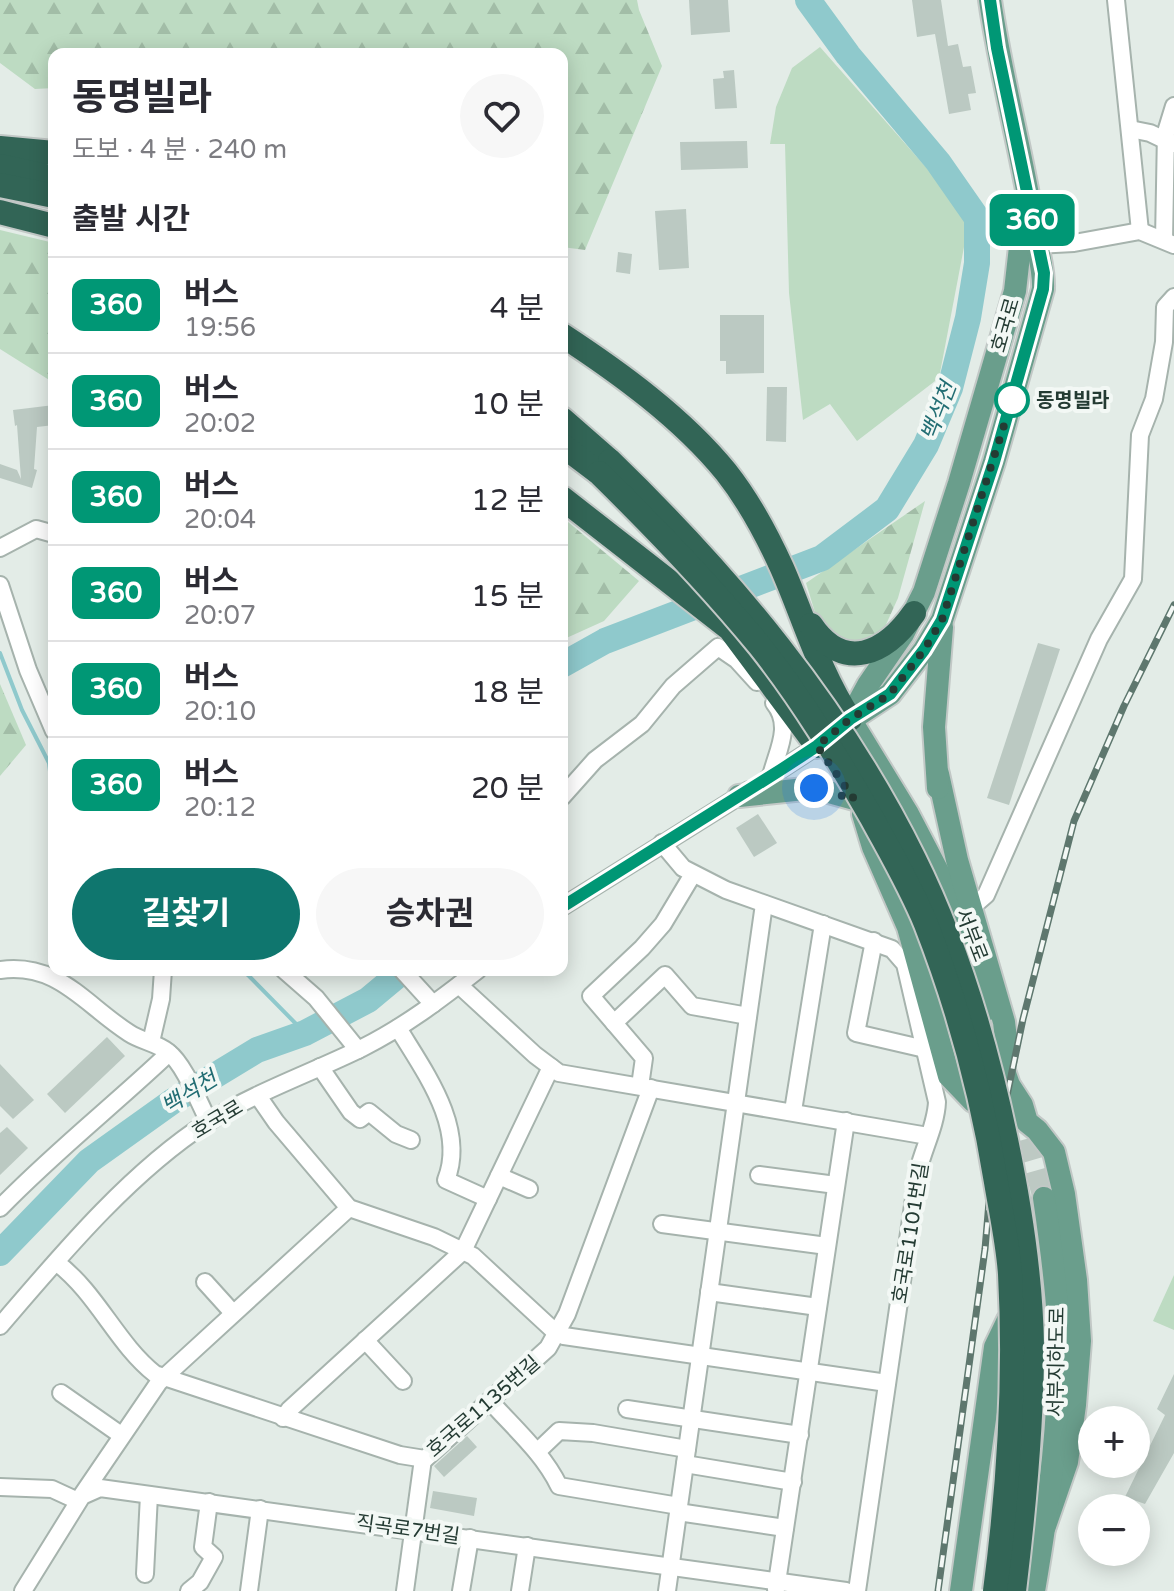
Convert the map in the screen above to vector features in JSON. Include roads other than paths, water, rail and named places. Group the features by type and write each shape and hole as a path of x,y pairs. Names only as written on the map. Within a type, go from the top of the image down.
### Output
{"highway":[{"path":"0,148 48,152"},
{"path":"0,166 48,177"},
{"path":"0,185 48,195"},
{"path":"0,212 48,224"},
{"path":"568,339 657,405 726,472 747,502 796,602 826,678 850,719"},
{"name":"서부로","path":"568,426 761,647 844,770 898,866 925,922 962,1032 990,1142 1010,1271 1011,1452 995,1591"},
{"name":"서부로","path":"568,448 604,467 721,574 812,689 865,770 914,859 941,920 968,991 995,1086 1015,1186 1026,1268 1032,1344 1029,1453 1014,1591"},
{"path":"568,503 646,563 724,638 786,706 810,750"},
{"path":"796,602 821,639 836,649 855,653 876,650 888,643 900,633 914,613"}],"main road":[{"name":"호국로","path":"850,719 914,613 939,549 1019,270 1020,218 999,128 977,0"},
{"name":"호국로","path":"810,750 850,719 890,694 924,650 942,620 1034,328 1044,273 997,48 990,0"},
{"path":"942,620 934,727 943,881"},
{"path":"850,719 908,814 943,881 992,1022"},
{"path":"810,750 862,810 873,847 908,927 949,1076 986,1088 997,1080 1003,1068 1007,1047 1004,1022 971,908 938,774"},
{"path":"739,796 814,788 862,810"},
{"path":"961,1591 995,1347 1008,1320 1033,1288 1037,1274 1019,1119 1022,1105 1009,1085 1003,1068"},
{"path":"962,1078 973,1101 1019,1119 1037,1130 1054,1152 1076,1280 1080,1341 1075,1405 1067,1462 1045,1526 1034,1591"},
{"name":"서부지하도로","path":"1044,1198 1058,1322 1055,1428 1045,1526"},
{"path":"975,1591 1004,1390"}],"street":[{"path":"1116,0 1140,231"},
{"path":"1036,245 1074,243 1140,231 1169,243 1170,142 1174,106"},
{"path":"1130,129 1170,142"},
{"path":"971,908 986,895 1099,639 1133,579 1140,435 1154,399 1164,342 1165,307 1173,300"},
{"path":"0,548 36,529 48,532"},
{"path":"0,585 28,670 48,717"},
{"path":"568,790 595,760 642,724 673,686 724,638 737,660 781,711 783,738 771,776"},
{"name":"호국로","path":"568,903 810,750"},
{"name":"호국로1101번길","path":"662,843 683,868 693,874 726,890 874,941 892,949 905,964 937,1102 936,1119 918,1171 857,1591"},
{"path":"646,1087 644,1058 591,996 663,924 693,874"},
{"path":"667,1591 764,904"},
{"path":"793,1111 823,924"},
{"path":"874,941 856,1033 925,1049"},
{"path":"0,970 21,967 48,975"},
{"path":"614,1023 665,975 692,1006 748,1016"},
{"path":"53,976 106,1018 172,1056 209,1122"},
{"path":"151,1042 161,999 163,976"},
{"path":"291,976 316,998 358,1050"},
{"path":"408,976 433,1004"},
{"name":"호국로","path":"0,1326 56,1262 147,1168 174,1145 258,1096 398,1028 470,976"},
{"path":"459,985 559,1073 928,1136"},
{"path":"398,1028 431,1083 451,1137 452,1165 446,1180 488,1199"},
{"path":"0,1208 41,1166 172,1056"},
{"path":"320,1067 351,1112 360,1119 369,1112 396,1134 411,1140"},
{"path":"283,1418 463,1251 551,1067"},
{"name":"호국로1135번길","path":"56,1262 76,1278 148,1368 164,1377 283,1418 400,1455 423,1459 437,1451 548,1348 567,1314 646,1087"},
{"path":"258,1096 276,1122 349,1208 434,1237 463,1251 483,1263 557,1332 579,1340 887,1383"},
{"path":"777,1586 846,1121"},
{"path":"759,1175 836,1185"},
{"path":"499,1176 529,1189"},
{"path":"23,1591 121,1435 164,1377 349,1208"},
{"path":"662,1224 827,1246"},
{"path":"205,1282 233,1313"},
{"path":"709,1292 818,1307"},
{"path":"365,1340 403,1381"},
{"path":"61,1393 121,1435"},
{"path":"490,1401 537,1452 559,1486 785,1528"},
{"path":"627,1409 800,1435"},
{"path":"537,1452 559,1431 593,1433 793,1482"},
{"path":"405,1591 423,1459"},
{"path":"0,1487 52,1489 80,1498"},
{"name":"직곡로7번길","path":"80,1498 100,1488 671,1566 777,1586 846,1591"},
{"path":"145,1574 149,1495"},
{"path":"189,1591 200,1582 214,1557 203,1547 209,1502"},
{"path":"249,1591 260,1509"},
{"path":"461,1591 470,1538"},
{"path":"520,1591 527,1546"}],"waterway":[{"name":"백석천","path":"568,662 605,641 822,558 887,509 926,445 950,388 968,318 977,263 977,218 938,162 848,55 808,0"},
{"path":"0,653 22,710 48,761"},
{"path":"249,976 305,1033"},
{"name":"백석천","path":"0,1253 89,1161 173,1101 257,1050 305,1033 368,1000 397,976"}],"tunnel":[{"path":"1018,1107 1044,1198"}],"railway":[{"path":"938,1591 985,1249 992,1167 1023,1019 1074,821 1124,706 1174,605"}],"place":[{"name":"동명빌라","path":"1012,400"}]}
